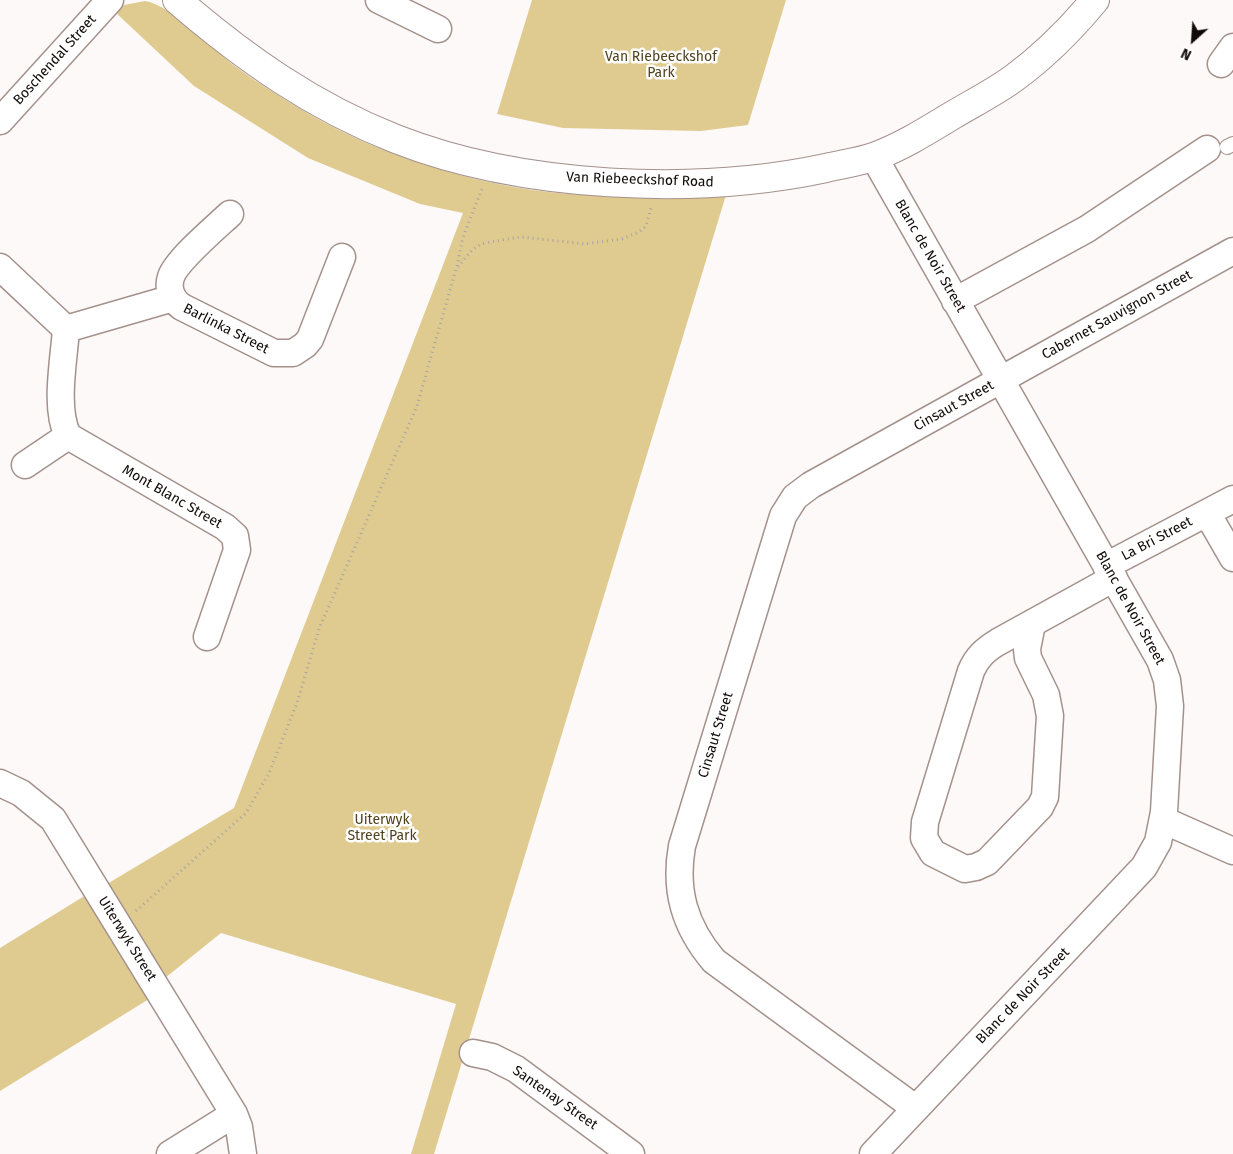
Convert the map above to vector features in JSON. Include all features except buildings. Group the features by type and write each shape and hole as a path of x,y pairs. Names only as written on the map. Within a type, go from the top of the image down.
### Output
{"street":[{"name":"Boschendal Street","path":"0,121 110,0"},
{"name":"Van Riebeeckshof Road","path":"177,0 238,51 314,101 398,140 490,167 579,180 654,183 735,183 804,172 874,157 914,139 1014,78 1070,30 1095,0"},
{"path":"379,0 438,29"},
{"path":"955,300 1087,229 1222,147"},
{"name":"Blanc de Noir Street","path":"873,1154 1130,884 1152,855 1163,820 1170,690 1160,660 874,157"},
{"name":"Barlinka Street","path":"230,214 174,270 170,284 172,298 182,307 274,353 293,353 310,339 342,257"},
{"name":"Cabernet Sauvignon Street","path":"1001,380 1233,251"},
{"path":"0,267 66,329 62,392 63,422 68,436 25,465"},
{"name":"Barlinka Street","path":"66,329 172,298"},
{"name":"Cinsaut Street","path":"915,1108 714,961 692,931 685,914 679,880 679,863 698,793 788,506 795,497 811,485 1001,380"},
{"name":"Mont Blanc Street","path":"68,436 224,527 235,536 237,550 207,637"},
{"name":"La Bri Street","path":"1032,624 1027,649 1028,658 1046,695 1050,716 1045,797 1040,807 987,862 965,869 933,853 924,838 925,822 976,660 984,651 1032,624 1110,572 1207,513 1233,500"},
{"name":"La Bri Street","path":"1207,513 1233,558"},
{"name":"Uiterwyk Street","path":"0,783 20,794 53,819 234,1114 239,1127 243,1154"},
{"path":"1163,820 1233,852"},
{"name":"Santenay Street","path":"473,1053 492,1057 516,1069 631,1154"},
{"path":"170,1154 234,1114"}],"path":[{"path":"119,927 246,813 269,773 297,703 319,629 417,406 456,269 463,236 490,167"},
{"path":"456,269 472,250 481,244 522,237 585,244 622,239 639,232 646,226 650,214 654,183"}],"green space":[{"name":"Van Riebeeckshof Park","path":"532,0 786,0 748,125 701,131 563,128 497,114"},
{"name":"Uiterwyk Street Park","path":"145,1 156,4 180,19 236,67 309,114 340,131 407,159 479,180 551,192 603,196 726,195 434,1154 411,1154 456,1004 221,933 165,978 107,884 234,808 463,213 420,204 308,158 194,86 115,12 124,5"},
{"path":"86,895 149,999 0,1091 0,948"}]}
